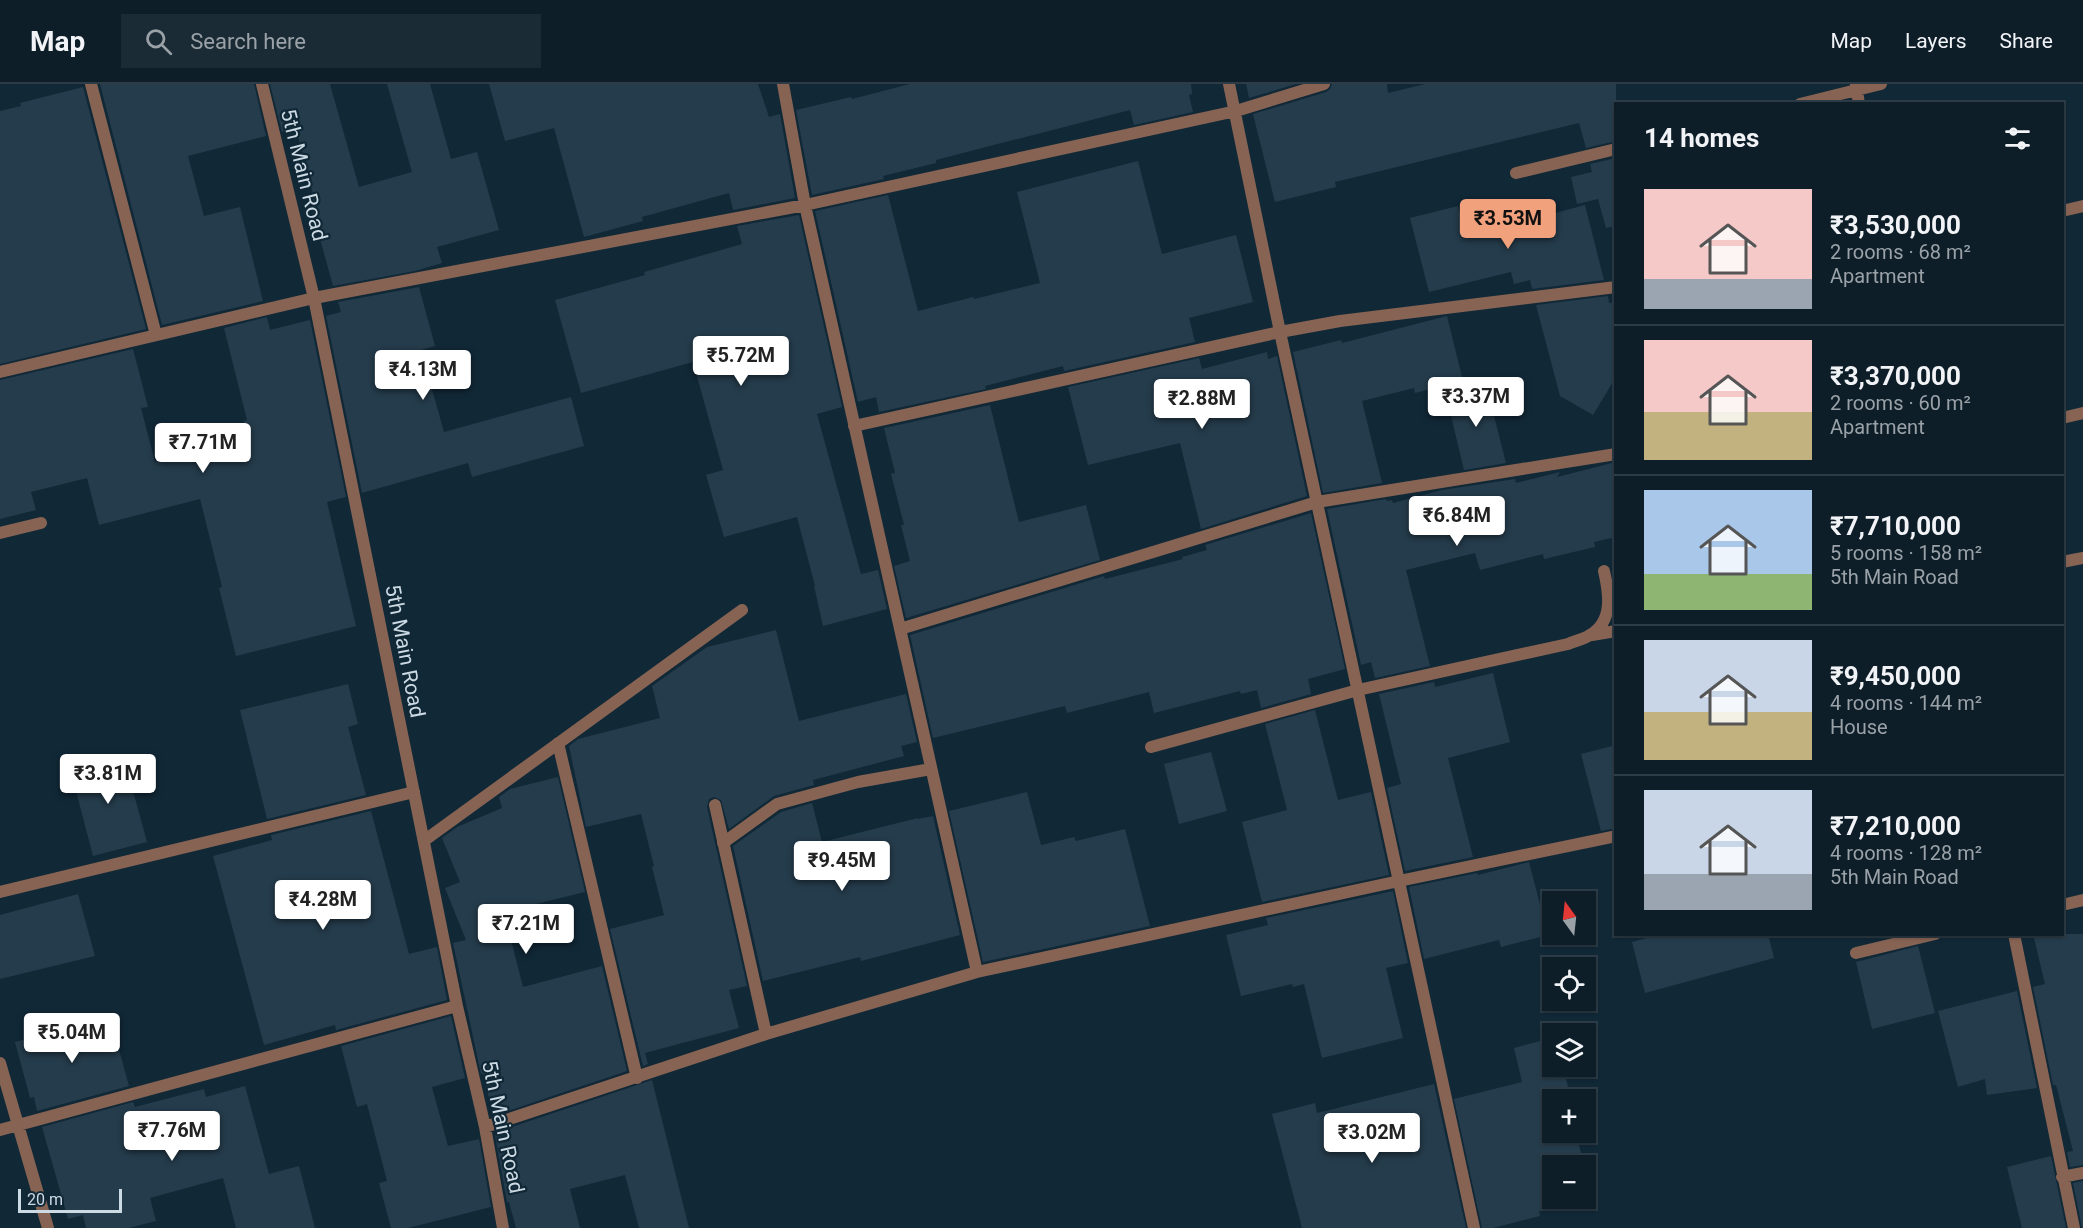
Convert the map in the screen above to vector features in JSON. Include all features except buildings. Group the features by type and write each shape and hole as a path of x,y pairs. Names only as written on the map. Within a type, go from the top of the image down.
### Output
{"street":[{"path":"91,84 156,335"},
{"name":"5th Main Road","path":"262,84 314,298 457,1006 485,1127 503,1228"},
{"path":"783,84 805,205 977,972"},
{"path":"1229,84 1280,333 1474,1228"},
{"path":"0,372 314,298 805,205 1236,111 1324,84"},
{"path":"1807,102 1856,87 1881,84"},
{"path":"1856,87 1859,102"},
{"path":"1516,173 1614,149"},
{"path":"2064,211 2083,206"},
{"path":"854,426 1340,321 1614,287"},
{"path":"2064,418 2083,413"},
{"path":"900,629 1317,502 1614,454"},
{"path":"0,533 41,523"},
{"path":"2064,562 2083,558"},
{"path":"1592,634 1605,619 1610,597 1604,571"},
{"path":"425,840 742,610"},
{"path":"1150,747 1358,690 1568,644 1592,634 1614,631"},
{"path":"558,743 637,1078"},
{"path":"723,843 777,804 858,782 931,769"},
{"path":"0,892 414,792"},
{"path":"716,805 766,1034"},
{"path":"485,1127 766,1034 977,972 1614,836"},
{"path":"2064,905 2083,900"},
{"path":"1856,953 1927,936"},
{"path":"2014,936 2074,1228"},
{"path":"0,1130 457,1006"},
{"path":"0,1063 48,1228"},
{"path":"2062,1178 2083,1173"}]}
